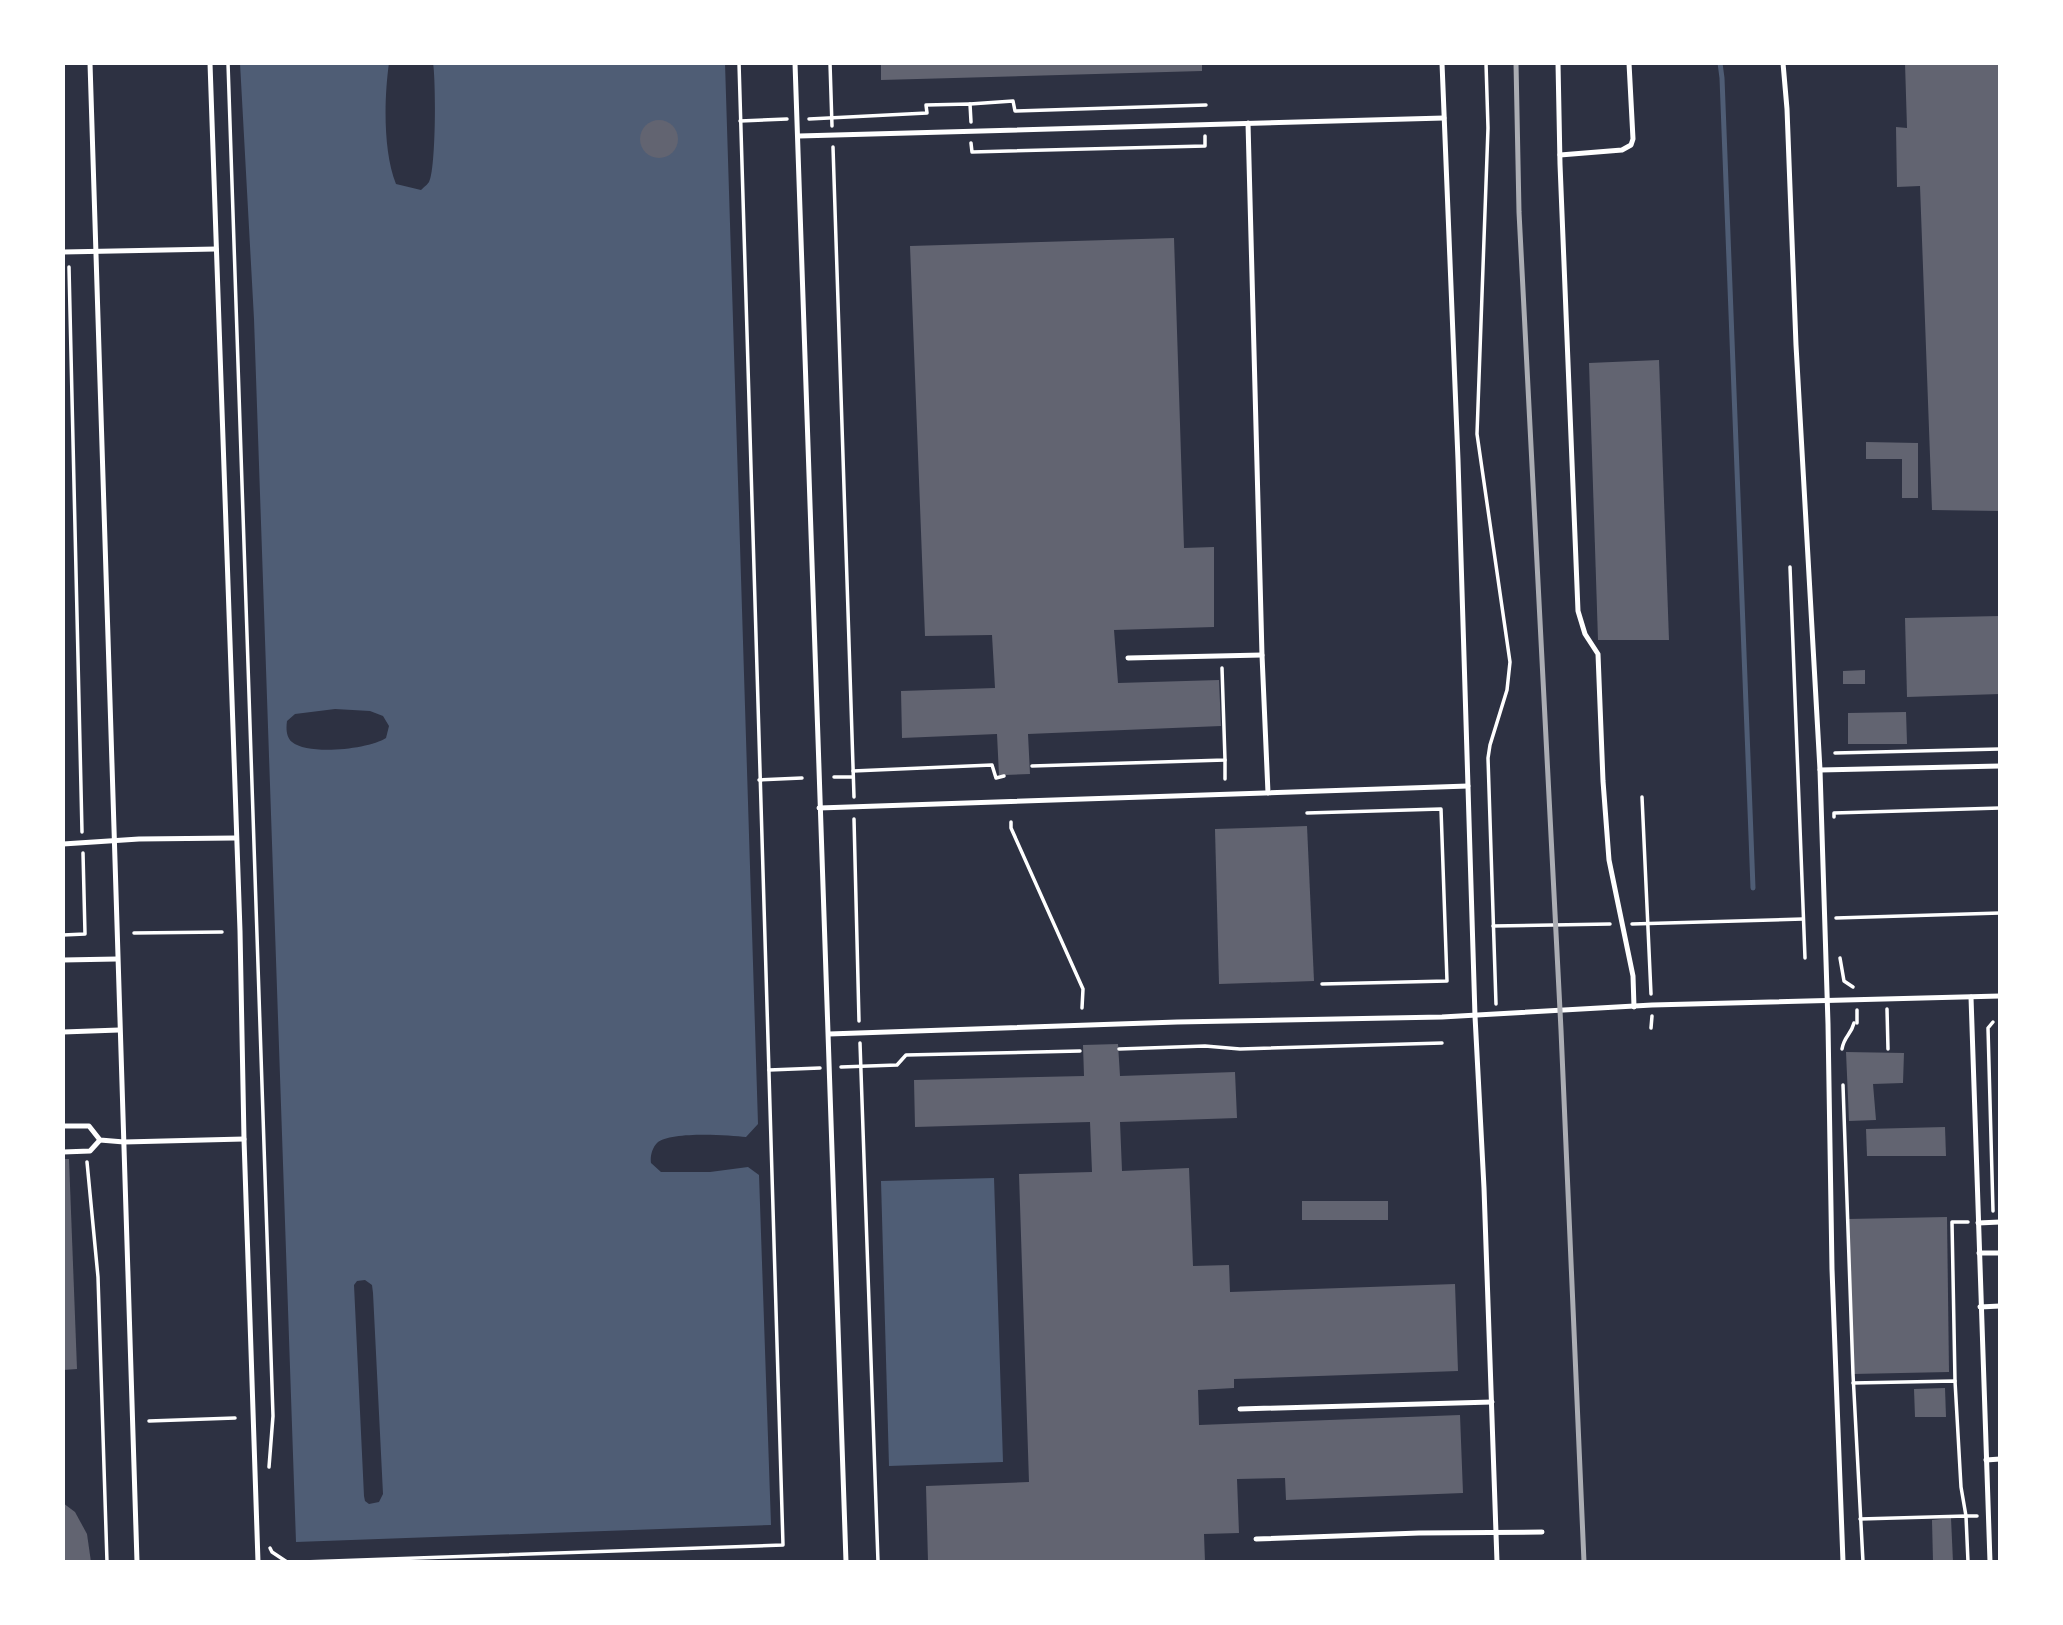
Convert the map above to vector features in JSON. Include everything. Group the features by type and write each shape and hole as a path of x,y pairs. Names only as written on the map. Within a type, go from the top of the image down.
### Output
{"lane":[{"path":"90,63 137,1562"},
{"path":"210,63 258,1562"},
{"path":"795,63 846,1562"},
{"path":"1442,63 1497,1562"},
{"path":"1558,63 1578,611 1585,634 1598,654 1609,860 1633,976 1634,1007"},
{"path":"1560,155 1622,150 1631,145 1633,139 1629,63"},
{"path":"1783,63 1820,770 1843,1562"},
{"path":"799,136 1444,118"},
{"path":"1248,124 1268,793"},
{"path":"63,252 216,249"},
{"path":"1128,658 1262,655"},
{"path":"1820,770 2000,766"},
{"path":"819,808 1468,786"},
{"path":"63,844 236,838"},
{"path":"63,960 117,959"},
{"path":"829,1034 1177,1022 1475,1016 1652,1005 2000,996"},
{"path":"1971,997 1990,1561 2000,1559"},
{"path":"63,1032 119,1030"},
{"path":"63,1126 89,1126 100,1140 124,1142 244,1139"},
{"path":"63,1152 90,1151 100,1140"},
{"path":"1978,1223 1997,1222"},
{"path":"1979,1253 2000,1253"},
{"path":"1980,1307 2000,1306"},
{"path":"1240,1409 1492,1402"},
{"path":"1986,1460 2000,1460"},
{"path":"1256,1539 1542,1532"}],"path":[{"path":"228,63 272,1402 268,1475"},
{"path":"303,1562 783,1545 739,63"},
{"path":"1486,63 1488,128 1477,434 1510,662 1507,690 1488,758 1496,1015"},
{"path":"970,104 1013,101 1015,111 1206,105"},
{"path":"63,935 85,934 69,267"},
{"path":"1790,567 1805,958"},
{"path":"1222,664 1225,779"},
{"path":"1835,753 2000,749"},
{"path":"1032,766 1225,761"},
{"path":"853,771 992,765 996,778 1004,776"},
{"path":"834,777 853,777"},
{"path":"759,780 802,778"},
{"path":"1642,797 1651,1028"},
{"path":"1834,813 2000,808"},
{"path":"1307,813 1441,809 1447,981 1322,984"},
{"path":"1011,822 1011,828 1083,989 1082,1008"},
{"path":"1836,918 2000,913"},
{"path":"1493,926 1804,919"},
{"path":"134,933 222,932"},
{"path":"1839,957 1844,981"},
{"path":"1886,1000 1888,1049"},
{"path":"1993,1022 1988,1028 1997,1222"},
{"path":"1842,1051 1844,1038 1852,1030 1854,1023"},
{"path":"1205,1034 1205,1046"},
{"path":"1119,1049 1205,1046 1240,1049 1442,1043"},
{"path":"769,1070 897,1065 906,1055 1080,1051"},
{"path":"1843,1077 1853,1383 1863,1562"},
{"path":"87,1162 99,1277 107,1562"},
{"path":"1968,1562 1955,1381 1952,1222 1978,1223"},
{"path":"1836,1384 1955,1381"},
{"path":"149,1421 236,1418"},
{"path":"1841,1527 1861,1519 1966,1516"},
{"path":"268,1546 287,1562"}],"water":[{"path":"240,63 389,63 386,125 392,171 396,184 421,190 429,182 433,161 433,63 725,63 758,1124 746,1137 700,1135 664,1139 654,1147 651,1163 661,1172 710,1172 748,1167 759,1175 771,1525 296,1542 254,319","holes":["335,709 370,711 383,716 389,726 386,738 353,748 325,750 300,746 290,740 287,721 295,714","365,1280 372,1285 373,1293 383,1494 379,1502 369,1504 364,1496 354,1285 357,1281"]},
{"path":"994,1178 1003,1462 889,1466 881,1181"}],"building":[{"path":"881,63 1202,63 1202,71 881,80"},
{"path":"1905,63 2000,63 2000,511 1932,510 1920,186 1897,187 1896,127 1907,128"},
{"path":"659,120 672,126 678,139 672,152 659,158 646,152 640,139 646,126"},
{"path":"1174,238 1184,548 1214,547 1214,627 1114,630 1118,683 1219,680 1221,726 1028,734 1030,774 1005,775 999,775 997,734 902,738 901,691 995,688 992,635 925,636 910,246"},
{"path":"1659,360 1669,640 1598,640 1589,363"},
{"path":"1866,442 1918,443 1918,498 1902,498 1902,459 1866,459"},
{"path":"2000,616 2000,694 1907,697 1905,618"},
{"path":"1865,670 1865,684 1843,684 1843,671"},
{"path":"1906,712 1907,744 1848,744 1848,713"},
{"path":"1307,826 1314,981 1219,984 1215,829"},
{"path":"1118,1044 1120,1076 1235,1072 1237,1118 1120,1122 1122,1171 1189,1168 1193,1266 1229,1265 1230,1292 1455,1284 1458,1371 1234,1379 1234,1388 1198,1390 1199,1425 1460,1415 1463,1493 1286,1500 1285,1478 1237,1479 1239,1533 1204,1534 1205,1562 928,1562 926,1486 1029,1482 1019,1174 1092,1172 1090,1122 915,1127 914,1080 1084,1076 1083,1045"},
{"path":"1846,1052 1904,1053 1903,1083 1873,1084 1876,1120 1849,1121"},
{"path":"1945,1127 1946,1156 1867,1156 1866,1129"},
{"path":"63,1159 69,1159 77,1369 63,1370"},
{"path":"1302,1201 1388,1201 1388,1220 1302,1220"},
{"path":"1947,1217 1949,1372 1853,1374 1848,1219"},
{"path":"1945,1388 1946,1417 1915,1417 1914,1389"},
{"path":"63,1503 75,1512 87,1534 91,1562 63,1562"},
{"path":"1951,1518 1953,1562 1933,1562 1932,1520"}],"waterway":[{"path":"1720,63 1753,888"}],"railway":[{"path":"1516,63 1519,212 1561,1030 1584,1562"}]}
